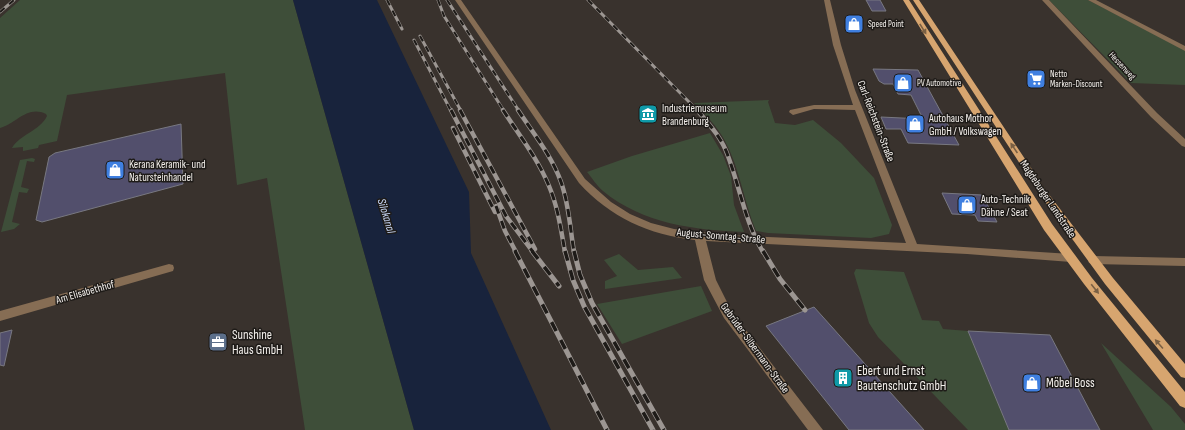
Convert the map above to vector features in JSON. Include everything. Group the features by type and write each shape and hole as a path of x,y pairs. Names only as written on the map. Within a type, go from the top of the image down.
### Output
{"main road":[{"name":"Magdeburger Landstraße","path":"906,0 1048,227 1185,402"},
{"name":"Magdeburger Landstraße","path":"916,0 1044,194 1093,260 1185,373"},
{"path":"1071,258 1093,260"}],"street":[{"name":"August-Sonntag-Straße","path":"458,0 559,148 592,192 612,209 638,222 664,230 700,237 1071,258"},
{"name":"Carl-Reichstein-Straße","path":"827,0 837,45 858,108 913,248"},
{"name":"Hessenweg","path":"1045,0 1154,115 1185,144"},
{"path":"1091,0 1185,49"},
{"path":"793,112 814,107 858,108"},
{"name":"Gebrüder-Silbermann-Straße","path":"700,237 710,280 728,315 816,430"},
{"path":"1093,260 1185,262"},
{"name":"Am Elisabethhof","path":"0,316 169,268"}],"green space":[{"path":"20,0 293,0 414,430 305,430 267,178 237,185 225,73 67,95 57,141 39,145 38,148 23,151 23,147 12,148 20,139 40,125 47,116 46,114 39,112 27,113 0,128 0,18"},
{"path":"1049,0 1088,0 1185,50 1185,85 1131,83"},
{"path":"769,100 768,102 775,123 795,125 813,120 841,143 874,178 892,225 889,234 871,238 768,233 756,231 738,174 725,141 707,116 694,103"},
{"path":"710,133 723,155 731,176 734,205 744,232 688,227 652,218 619,202 601,189 587,172 632,156"},
{"path":"35,159 34,162 27,161 21,187 29,189 27,193 19,192 12,222 20,224 14,229 1,232 20,160"},
{"path":"619,254 638,270 673,267 682,278 605,289 605,281 617,276 604,260"},
{"path":"856,269 904,272 922,320 939,321 943,329 968,331 1009,430 968,430 878,337 869,323 854,273"},
{"path":"701,286 712,311 622,344 597,304"},
{"path":"1101,343 1171,407 1185,424 1185,430 1153,430"}],"water":[{"name":"Silokanal","path":"293,0 377,0 469,192 471,253 551,430 414,430"}],"building":[{"path":"866,0 880,0 886,11 872,11"},
{"path":"873,69 918,70 959,145 908,143 901,129 886,129 881,117 923,119 911,95 898,94 893,84 884,84 879,81"},
{"name":"Kerana Keramik- und Natursteinhandel","path":"181,124 183,184 42,222 36,220 49,157 55,153"},
{"name":"Auto-Technik Dähne / Seat","path":"942,193 982,195 997,222 978,221 975,215 952,214"},
{"name":"Ebert und Ernst Bautenschutz GmbH","path":"814,307 924,430 849,430 766,326"},
{"path":"12,330 4,366 0,365 0,333"},
{"name":"Möbel Boss","path":"968,331 1050,335 1100,430 1009,430"}],"railway":[{"path":"0,12 14,0"},
{"path":"387,0 402,29"},
{"path":"438,0 444,16 504,111"},
{"path":"447,0 519,111"},
{"path":"588,0 698,111"},
{"path":"420,36 461,111"},
{"path":"414,40 451,111"},
{"path":"451,110 506,216 533,252"},
{"path":"460,110 535,249"},
{"path":"503,110 545,176 557,210 565,252"},
{"path":"518,110 553,163 561,182 568,207 574,252"},
{"path":"697,110 715,132 725,149 747,217 763,252"},
{"path":"453,128 495,212"},
{"path":"496,206 505,231 516,252"},
{"path":"515,251 607,430"},
{"path":"532,251 559,286"},
{"path":"565,251 573,280 584,306 653,430"},
{"path":"574,251 580,275 592,303 664,430"},
{"path":"763,251 780,279 805,310"}],"place":[{"name":"Speed Point","path":"854,24"},
{"name":"Netto Marken-Discount","path":"1036,79"},
{"name":"PV Automotive","path":"903,83"},
{"name":"Industriemuseum Brandenburg","path":"648,114"},
{"name":"Autohaus Mothor GmbH / Volkswagen","path":"915,124"},
{"name":"Kerana Keramik- und Natursteinhandel","path":"115,170"},
{"name":"Auto-Technik Dähne / Seat","path":"967,205"},
{"name":"Sunshine Haus GmbH","path":"218,342"},
{"name":"Ebert und Ernst Bautenschutz GmbH","path":"843,378"},
{"name":"Möbel Boss","path":"1032,383"}]}
